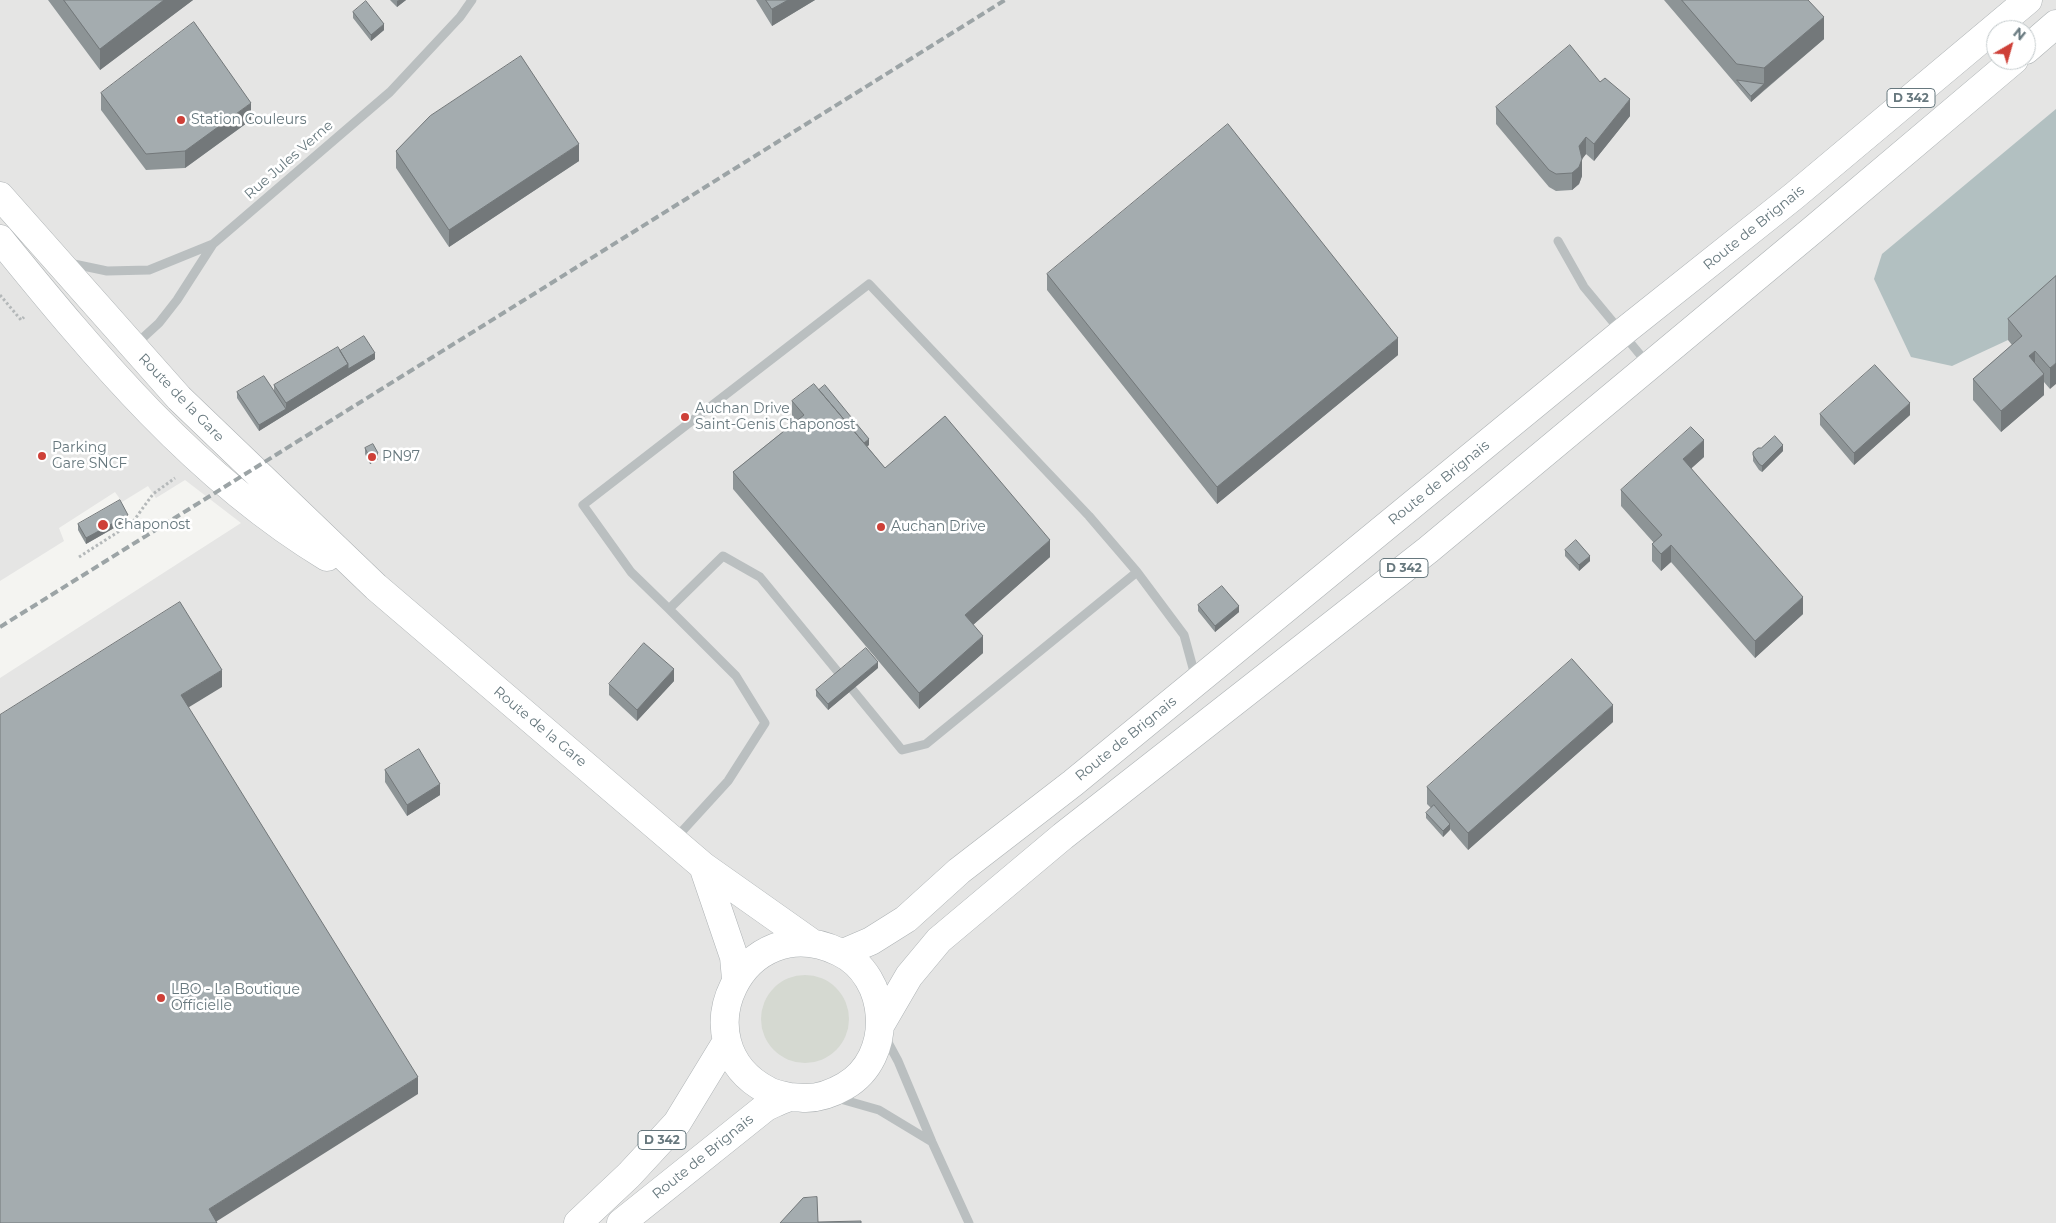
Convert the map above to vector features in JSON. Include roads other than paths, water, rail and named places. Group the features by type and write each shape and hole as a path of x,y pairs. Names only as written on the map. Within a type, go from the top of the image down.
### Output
{"main road":[{"name":"Route de Brignais","path":"842,953 871,941 906,919 958,871 1073,783 1623,332 1802,189 2028,0"},
{"path":"2036,41 2056,24"},
{"name":"D 342","path":"881,1027 909,976 939,940 1063,836 1428,550 2002,70"},
{"name":"Route de la Gare","path":"0,196 178,398 376,587 703,866 812,943"},
{"name":"Route de la Gare","path":"0,239 153,416 200,461 263,514 306,544 376,587"},
{"path":"703,866 734,957 736,979"},
{"path":"794,943 812,943 828,946 842,953 859,966 872,983 879,1003 881,1027 874,1052 863,1070 847,1086 827,1095 808,1098 789,1097 768,1090 750,1078 736,1061 727,1041 726,1012 728,998 736,979 747,965 761,954 777,947 794,943"},
{"name":"D 342","path":"578,1223 629,1175 677,1123 727,1041"},
{"name":"Route de Brignais","path":"621,1223 766,1107 789,1097"}],"street":[{"name":"Rue Jules Verne","path":"132,347 159,323 177,300 213,244 390,92 460,17 472,0"},
{"path":"1558,241 1584,287 1623,332 1649,366"},
{"path":"56,259 76,266 106,271 149,270 213,244"},
{"path":"673,840 728,781 765,723 736,676 632,572 583,505 869,284 1089,516 1137,572 1184,635 1196,681"},
{"path":"669,609 723,556 760,577 902,750 926,744 1137,572"},
{"path":"881,1027 898,1061 969,1223"},
{"path":"827,1095 879,1110 932,1142"}],"railway":[{"path":"0,627 1005,0"}],"place":[{"name":"Station Couleurs","path":"181,120"},
{"name":"Auchan Drive Saint-Genis Chaponost","path":"685,417"},
{"name":"Parking Gare SNCF","path":"42,456"},
{"name":"PN97","path":"372,457"},
{"name":"Chaponost","path":"103,525"},
{"name":"Auchan Drive","path":"881,527"},
{"name":"LBO - La Boutique Officielle","path":"161,998"}]}
